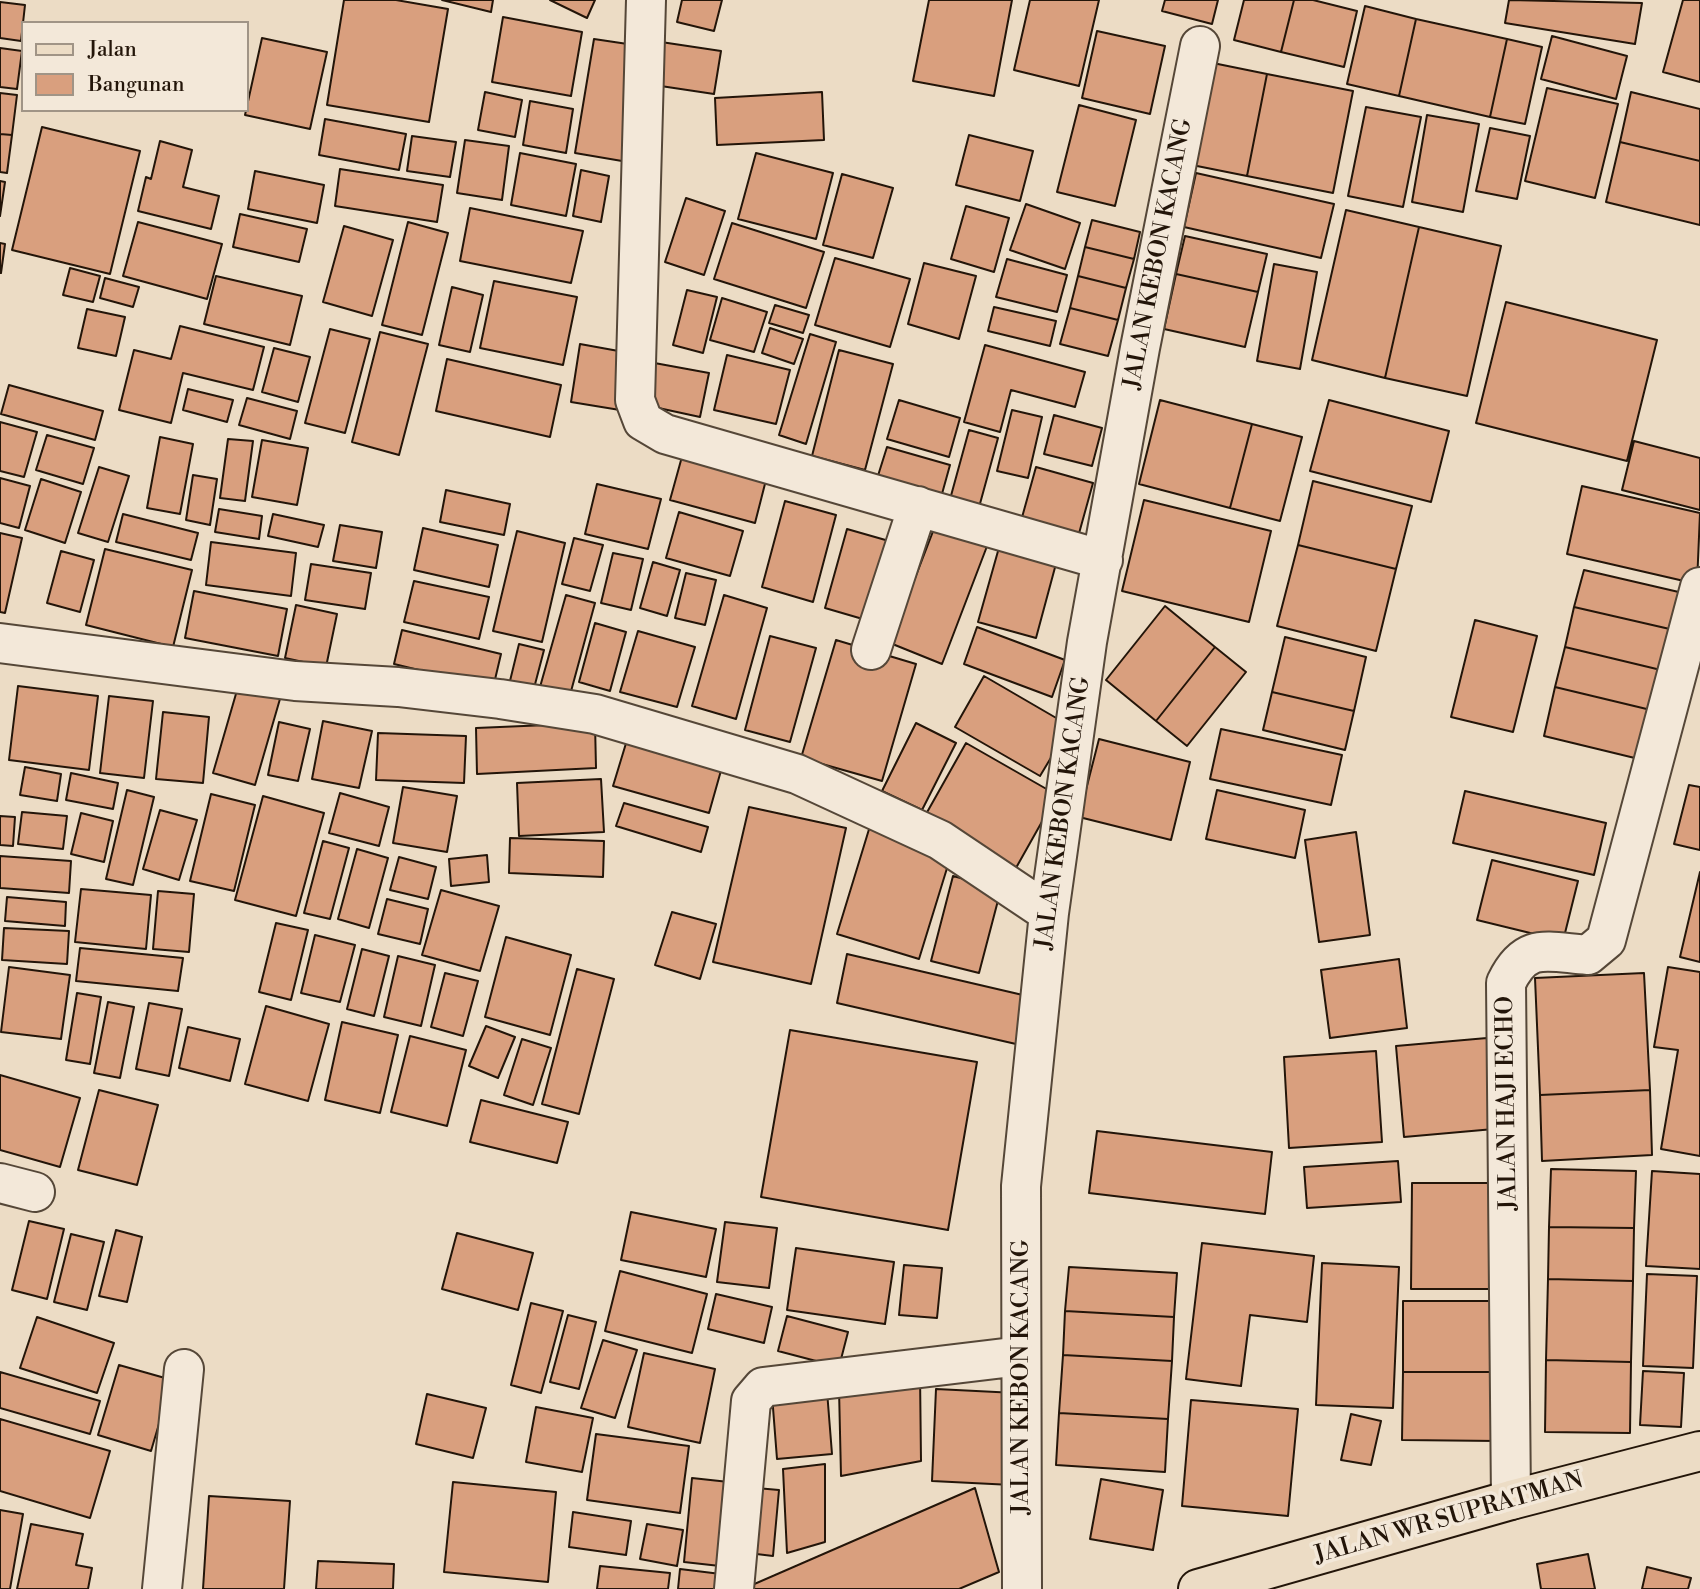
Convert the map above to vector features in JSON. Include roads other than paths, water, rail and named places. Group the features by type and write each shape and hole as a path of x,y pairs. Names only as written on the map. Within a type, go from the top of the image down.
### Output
{"main road":[{"name":"JALAN WR SUPRATMAN","path":"1198,1589 1511,1500 1700,1451"}],"street":[{"path":"646,0 635,400 643,421 665,434 1102,560"},
{"name":"JALAN KEBON KACANG","path":"1022,1589 1021,1186 1049,913 1087,642 1140,348 1200,46"},
{"path":"872,650 918,506"},
{"name":"JALAN HAJI ECHO","path":"1511,1500 1507,983 1516,963 1534,951 1588,955 1606,940 1700,587"},
{"path":"0,643 295,681 398,687 487,697 595,714 797,774 940,840 1049,913"},
{"path":"734,1589 751,1401 763,1387 1021,1356"},
{"path":"162,1589 184,1369"}]}
